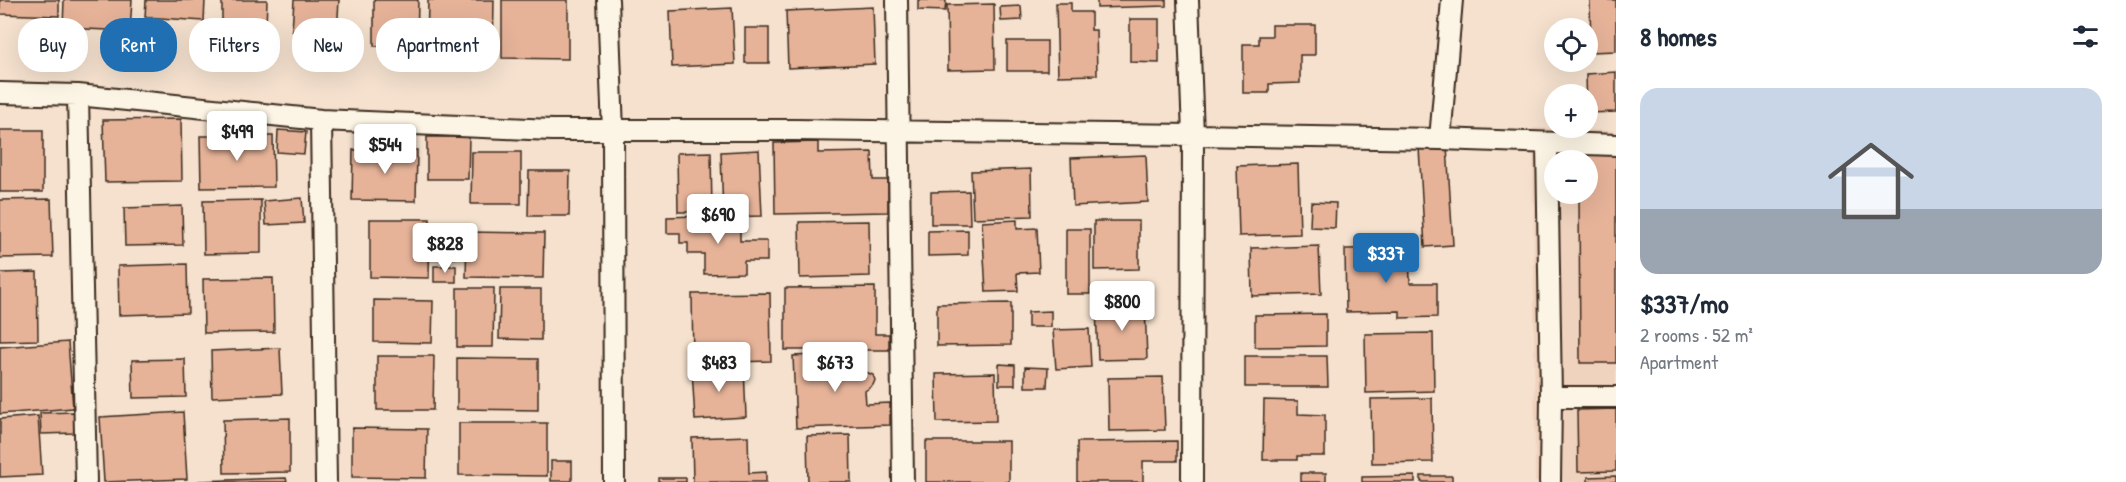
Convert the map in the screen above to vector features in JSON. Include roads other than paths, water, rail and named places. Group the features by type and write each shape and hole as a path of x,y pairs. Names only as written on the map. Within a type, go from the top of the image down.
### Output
{"street":[{"path":"608,0 613,132 614,482"},
{"path":"897,0 903,482"},
{"path":"1188,0 1193,135 1192,482"},
{"path":"1440,139 1452,0"},
{"path":"0,93 78,95 321,120 613,132 898,131 1440,139 1616,145"},
{"path":"78,95 86,482"},
{"path":"321,120 326,482"},
{"path":"1547,144 1550,482"},
{"path":"1551,397 1616,397"}]}
